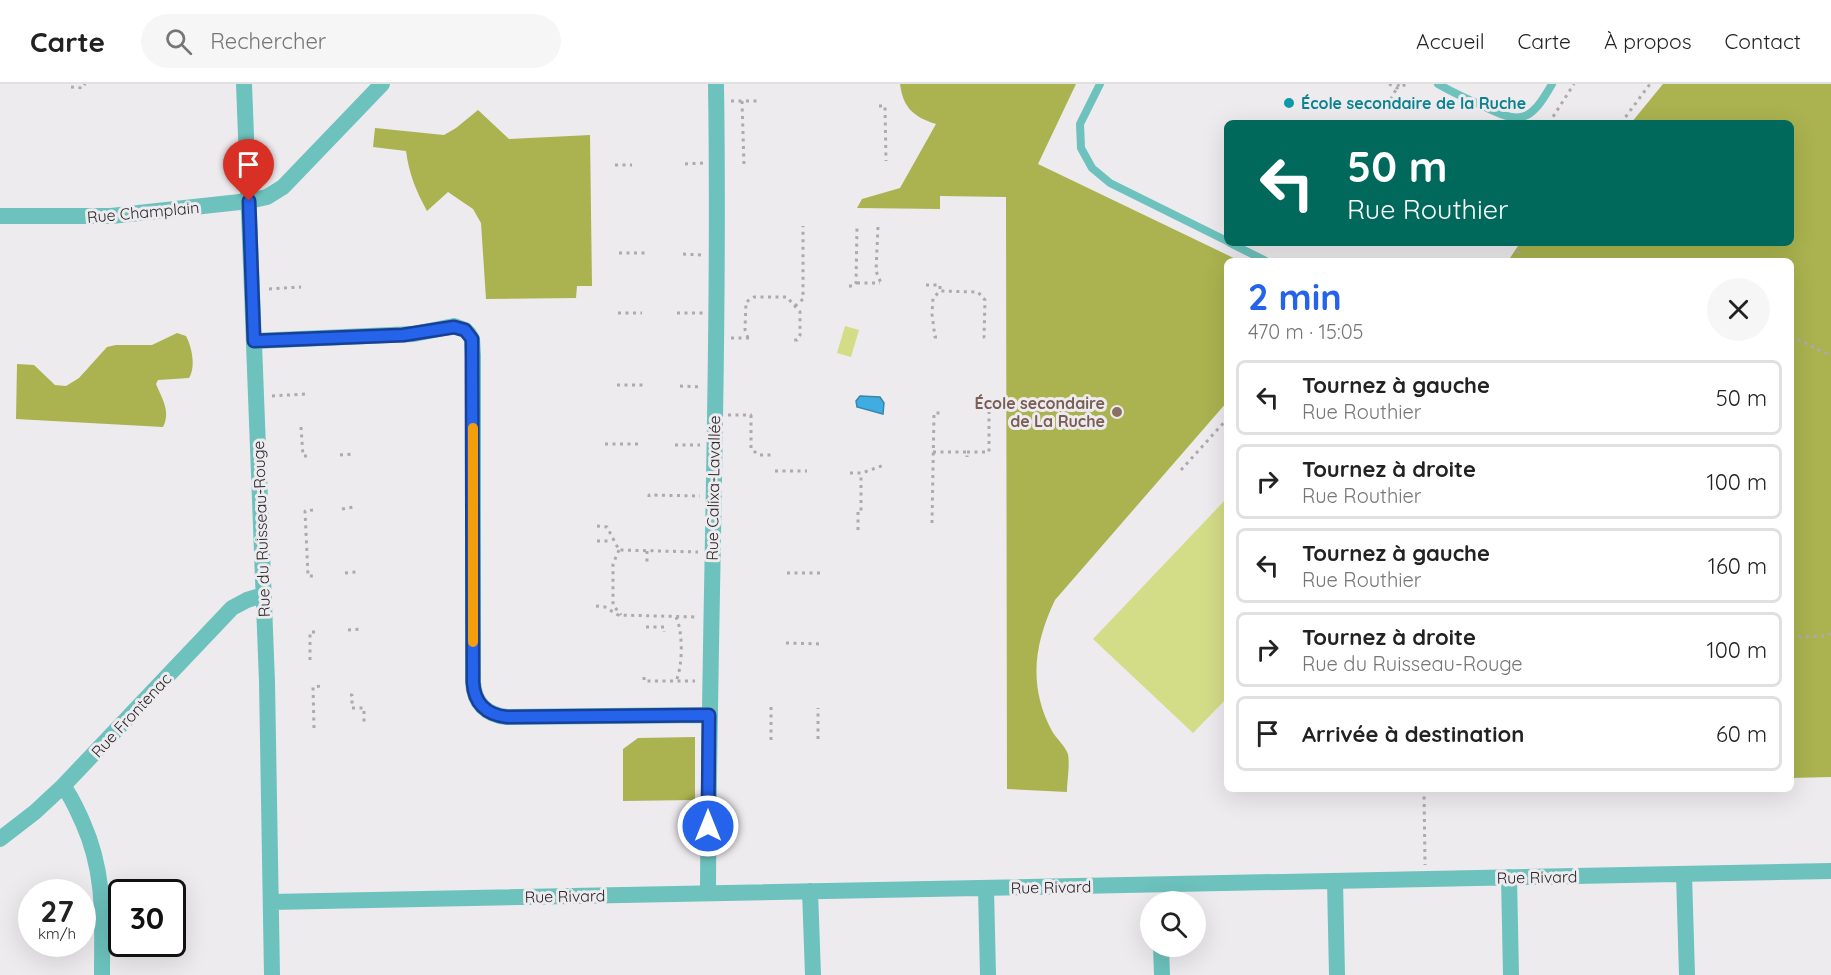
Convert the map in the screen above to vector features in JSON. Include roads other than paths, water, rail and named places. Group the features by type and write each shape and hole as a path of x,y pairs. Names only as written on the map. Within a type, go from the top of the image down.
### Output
{"street":[{"name":"Rue du Ruisseau-Rouge","path":"244,84 267,682 272,975"},
{"name":"Rue Champlain","path":"0,216 118,216 267,197 283,187 382,84"},
{"name":"Rue Calixa-Lavallée","path":"708,893 717,313 716,84"},
{"path":"254,341 403,335 454,327 465,330 473,344 473,682 477,699 489,713 507,717 709,715"},
{"name":"Rue Frontenac","path":"0,839 35,813 63,786 226,614 239,603 263,595"},
{"path":"63,786 73,800 91,841 99,872 102,975"},
{"name":"Rue Rivard","path":"271,902 1831,871"},
{"path":"1684,874 1686,975"},
{"path":"1509,877 1511,975"},
{"path":"1335,881 1337,975"},
{"path":"1160,884 1160,891"},
{"path":"986,888 988,975"},
{"path":"810,891 813,975"},
{"path":"1161,957 1162,975"}],"lane":[{"path":"1100,84 1080,124 1081,148 1092,168 1110,183 1224,240"},
{"path":"1438,84 1501,116 1516,118 1532,113 1552,84"},
{"path":"1236,246 1260,258"}],"water":[{"path":"860,396 880,397 884,403 883,414 857,407 856,401"}],"place":[{"name":"École secondaire de la Ruche","path":"1289,103"},
{"name":"École secondaire de La Ruche","path":"1117,412"}]}
